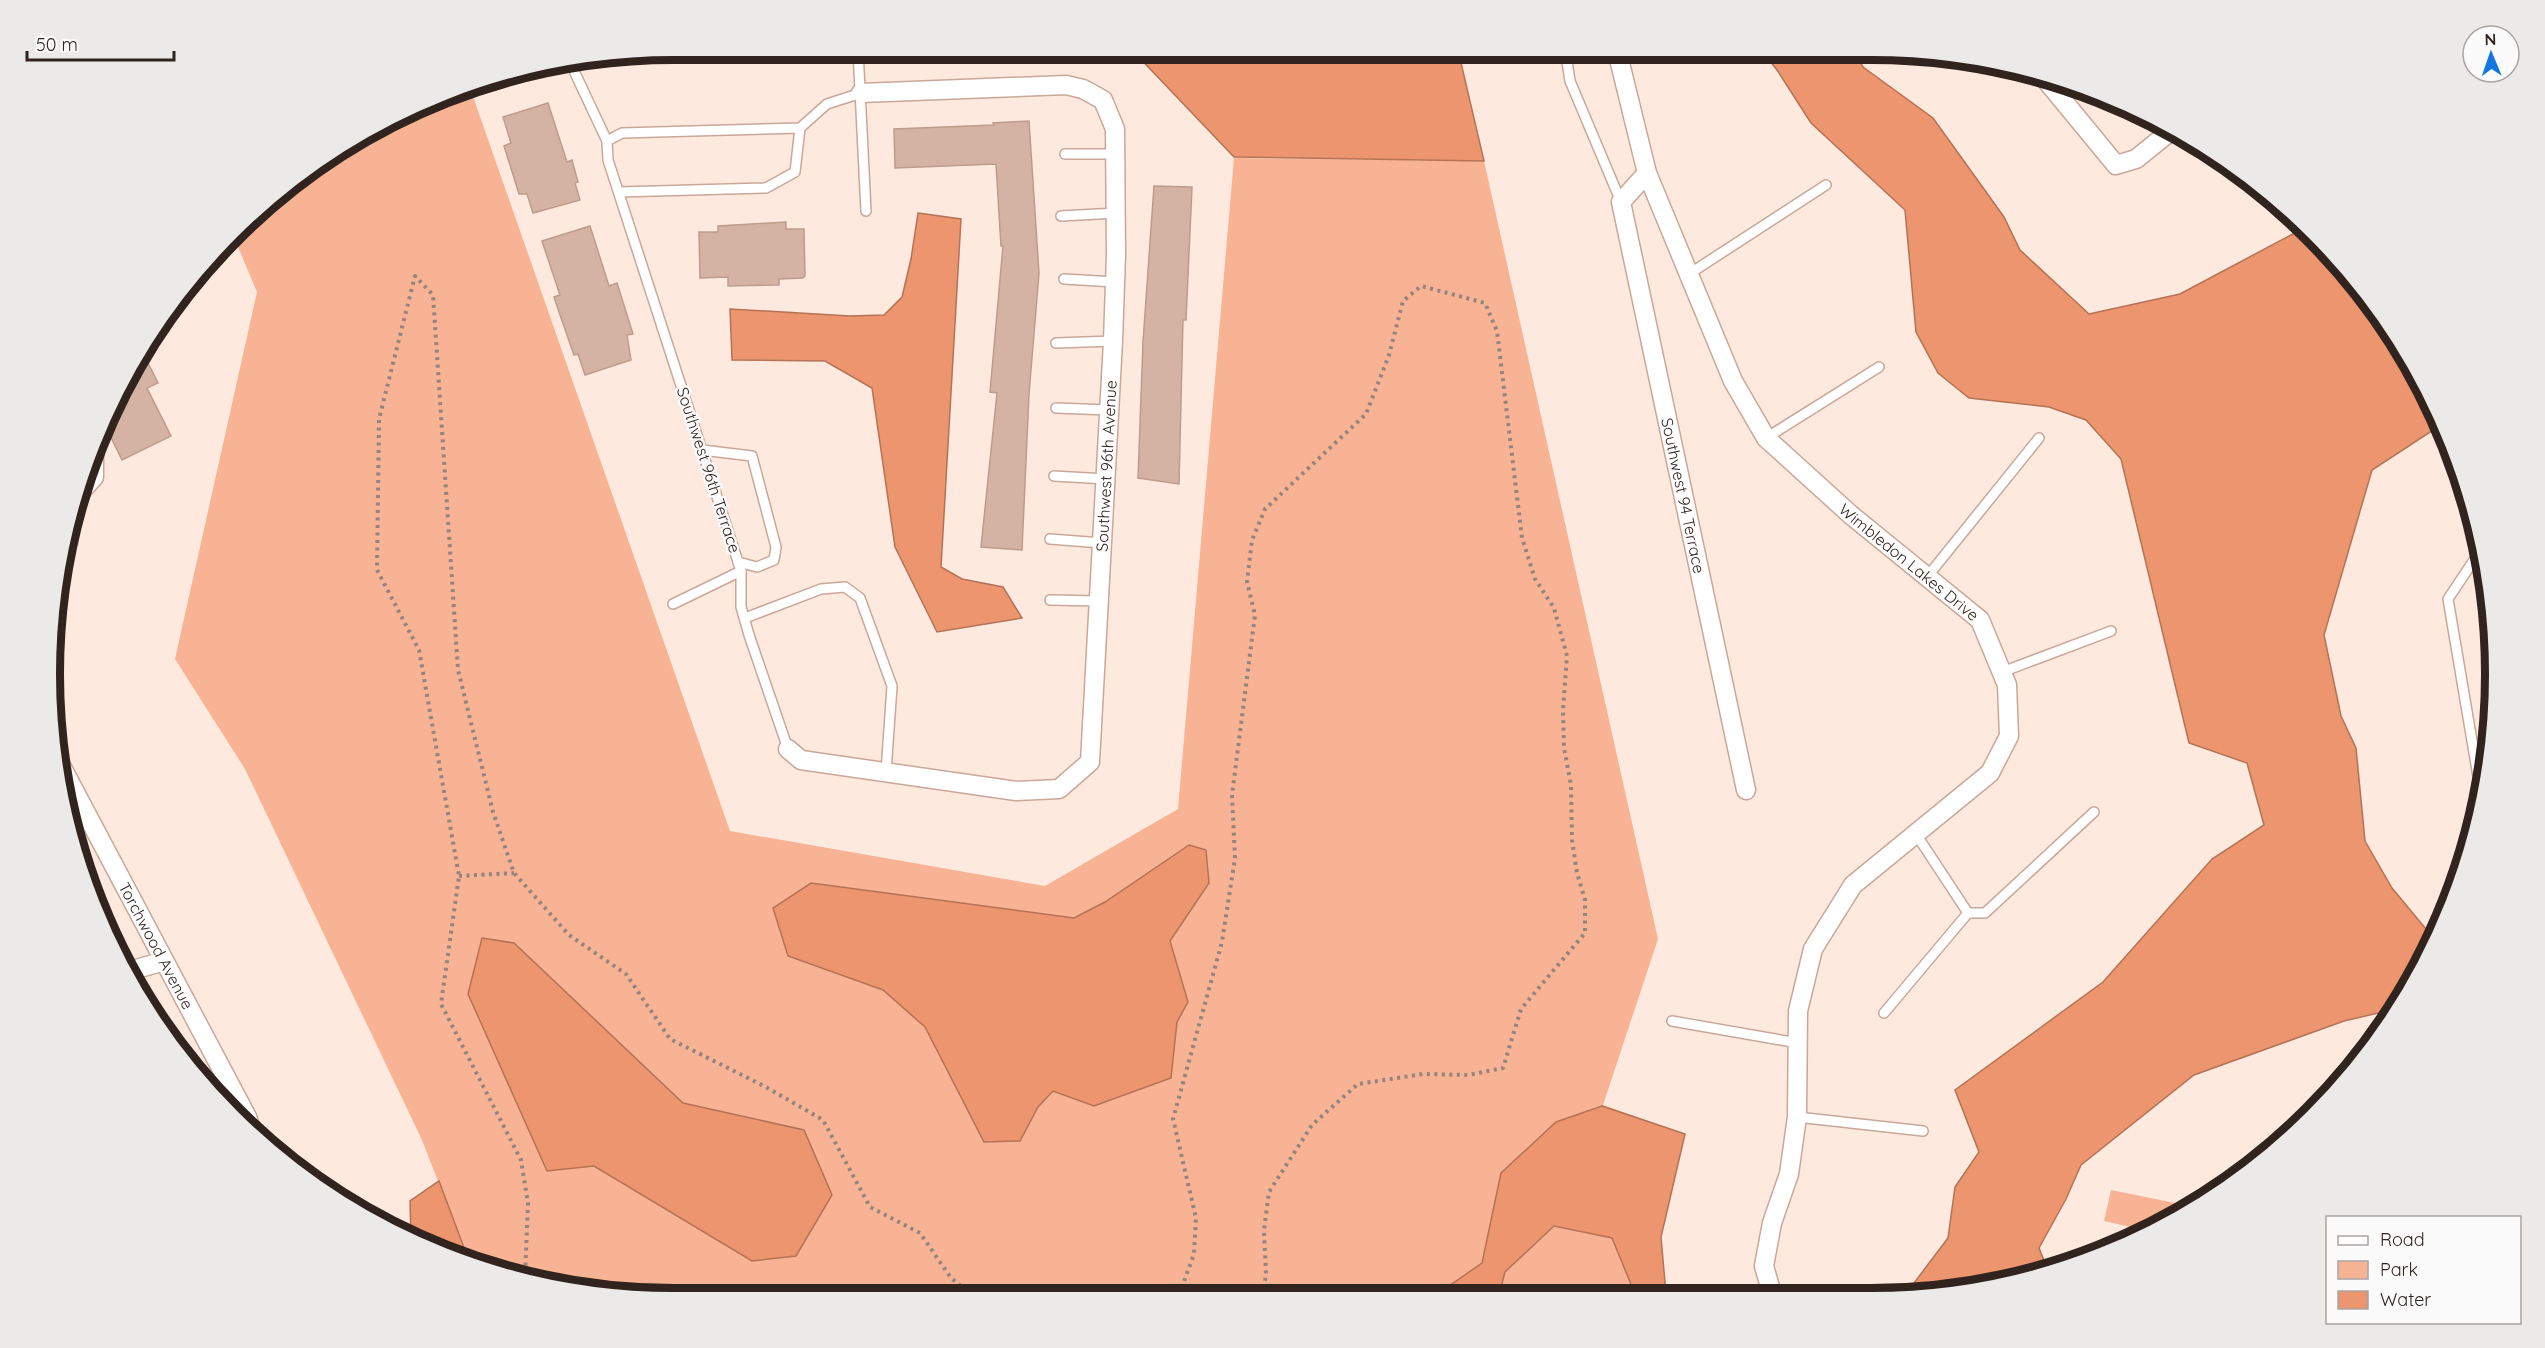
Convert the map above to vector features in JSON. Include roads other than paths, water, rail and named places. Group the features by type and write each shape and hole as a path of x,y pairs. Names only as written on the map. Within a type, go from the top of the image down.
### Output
{"street":[{"name":"Wimbledon Lakes Drive","path":"1619,60 1647,173 1733,381 1766,438 1851,515 1980,620 2007,685 2009,736 1990,773 1853,885 1813,949 1798,1011 1797,1117 1789,1174 1772,1223 1764,1266 1770,1288"},
{"name":"Southwest 96th Avenue","path":"788,749 801,760 1016,791 1059,789 1090,762 1113,341 1115,129 1103,100 1083,89 1066,85 861,93"},
{"path":"2053,88 2116,165 2136,159 2166,135"},
{"path":"1621,202 1647,173"},
{"name":"Southwest 94 Terrace","path":"1621,202 1746,790"},
{"name":"Torchwood Avenue","path":"70,783 243,1111"},
{"path":"136,969 164,961"}],"lane":[{"path":"859,60 866,211"},
{"name":"Southwest 94 Terrace","path":"1567,60 1570,81 1621,202"},
{"name":"Southwest 96th Terrace","path":"575,73 607,141 608,160 740,566 741,607 788,749"},
{"path":"607,141 622,133 800,128 827,104 861,93"},
{"path":"619,192 766,188 795,172 800,128"},
{"path":"1065,154 1115,154"},
{"path":"1689,274 1826,185"},
{"path":"1061,216 1116,213"},
{"path":"1064,279 1115,282"},
{"path":"1056,343 1113,341"},
{"path":"1766,438 1879,367"},
{"path":"1056,408 1109,410"},
{"path":"1927,577 2039,438"},
{"path":"673,604 740,566 758,567 774,560 776,547 752,456 702,450"},
{"path":"1054,476 1106,479"},
{"path":"1050,539 1102,543"},
{"path":"2474,559 2448,598 2477,771"},
{"path":"744,618 821,589 845,587 860,598 892,686 886,772"},
{"path":"1050,600 1099,601"},
{"path":"2002,672 2111,631"},
{"path":"1884,1013 1968,913 1985,913 2094,812"},
{"path":"1916,834 1968,913"},
{"path":"1672,1021 1798,1043"},
{"path":"1797,1117 1923,1131"}],"water":[{"path":"1142,60 1460,60 1484,161 1234,157"},
{"path":"1769,60 1859,60 1863,67 1933,118 2004,217 2020,250 2089,314 2180,294 2297,232 2333,269 2382,333 2422,402 2434,430 2372,470 2324,635 2341,716 2356,748 2365,841 2392,888 2428,932 2403,981 2384,1012 2344,1021 2194,1075 2081,1165 2066,1199 2039,1248 2045,1262 1951,1283 1915,1287 1914,1283 1948,1238 1955,1187 1979,1152 1955,1090 2103,982 2212,859 2264,825 2247,763 2189,743 2121,459 2086,420 2049,407 1969,398 1938,373 1916,332 1905,210 1811,123"},
{"path":"918,213 961,219 941,567 962,579 1003,587 1022,618 937,632 895,547 872,388 825,361 732,360 730,309 850,316 884,315 902,297"},
{"path":"1189,845 1206,850 1209,883 1170,941 1188,1002 1177,1022 1171,1078 1094,1106 1053,1091 1038,1107 1020,1141 984,1142 925,1027 883,990 788,956 773,908 811,883 1074,918 1105,902"},
{"path":"482,938 514,943 683,1103 804,1130 832,1195 796,1256 752,1261 594,1166 547,1171 468,994"},
{"path":"1602,1106 1685,1134 1661,1237 1665,1288 1633,1288 1612,1238 1554,1226 1505,1272 1501,1288 1446,1288 1482,1263 1501,1173 1556,1122"},
{"path":"439,1181 465,1251 411,1229 410,1201"}]}
